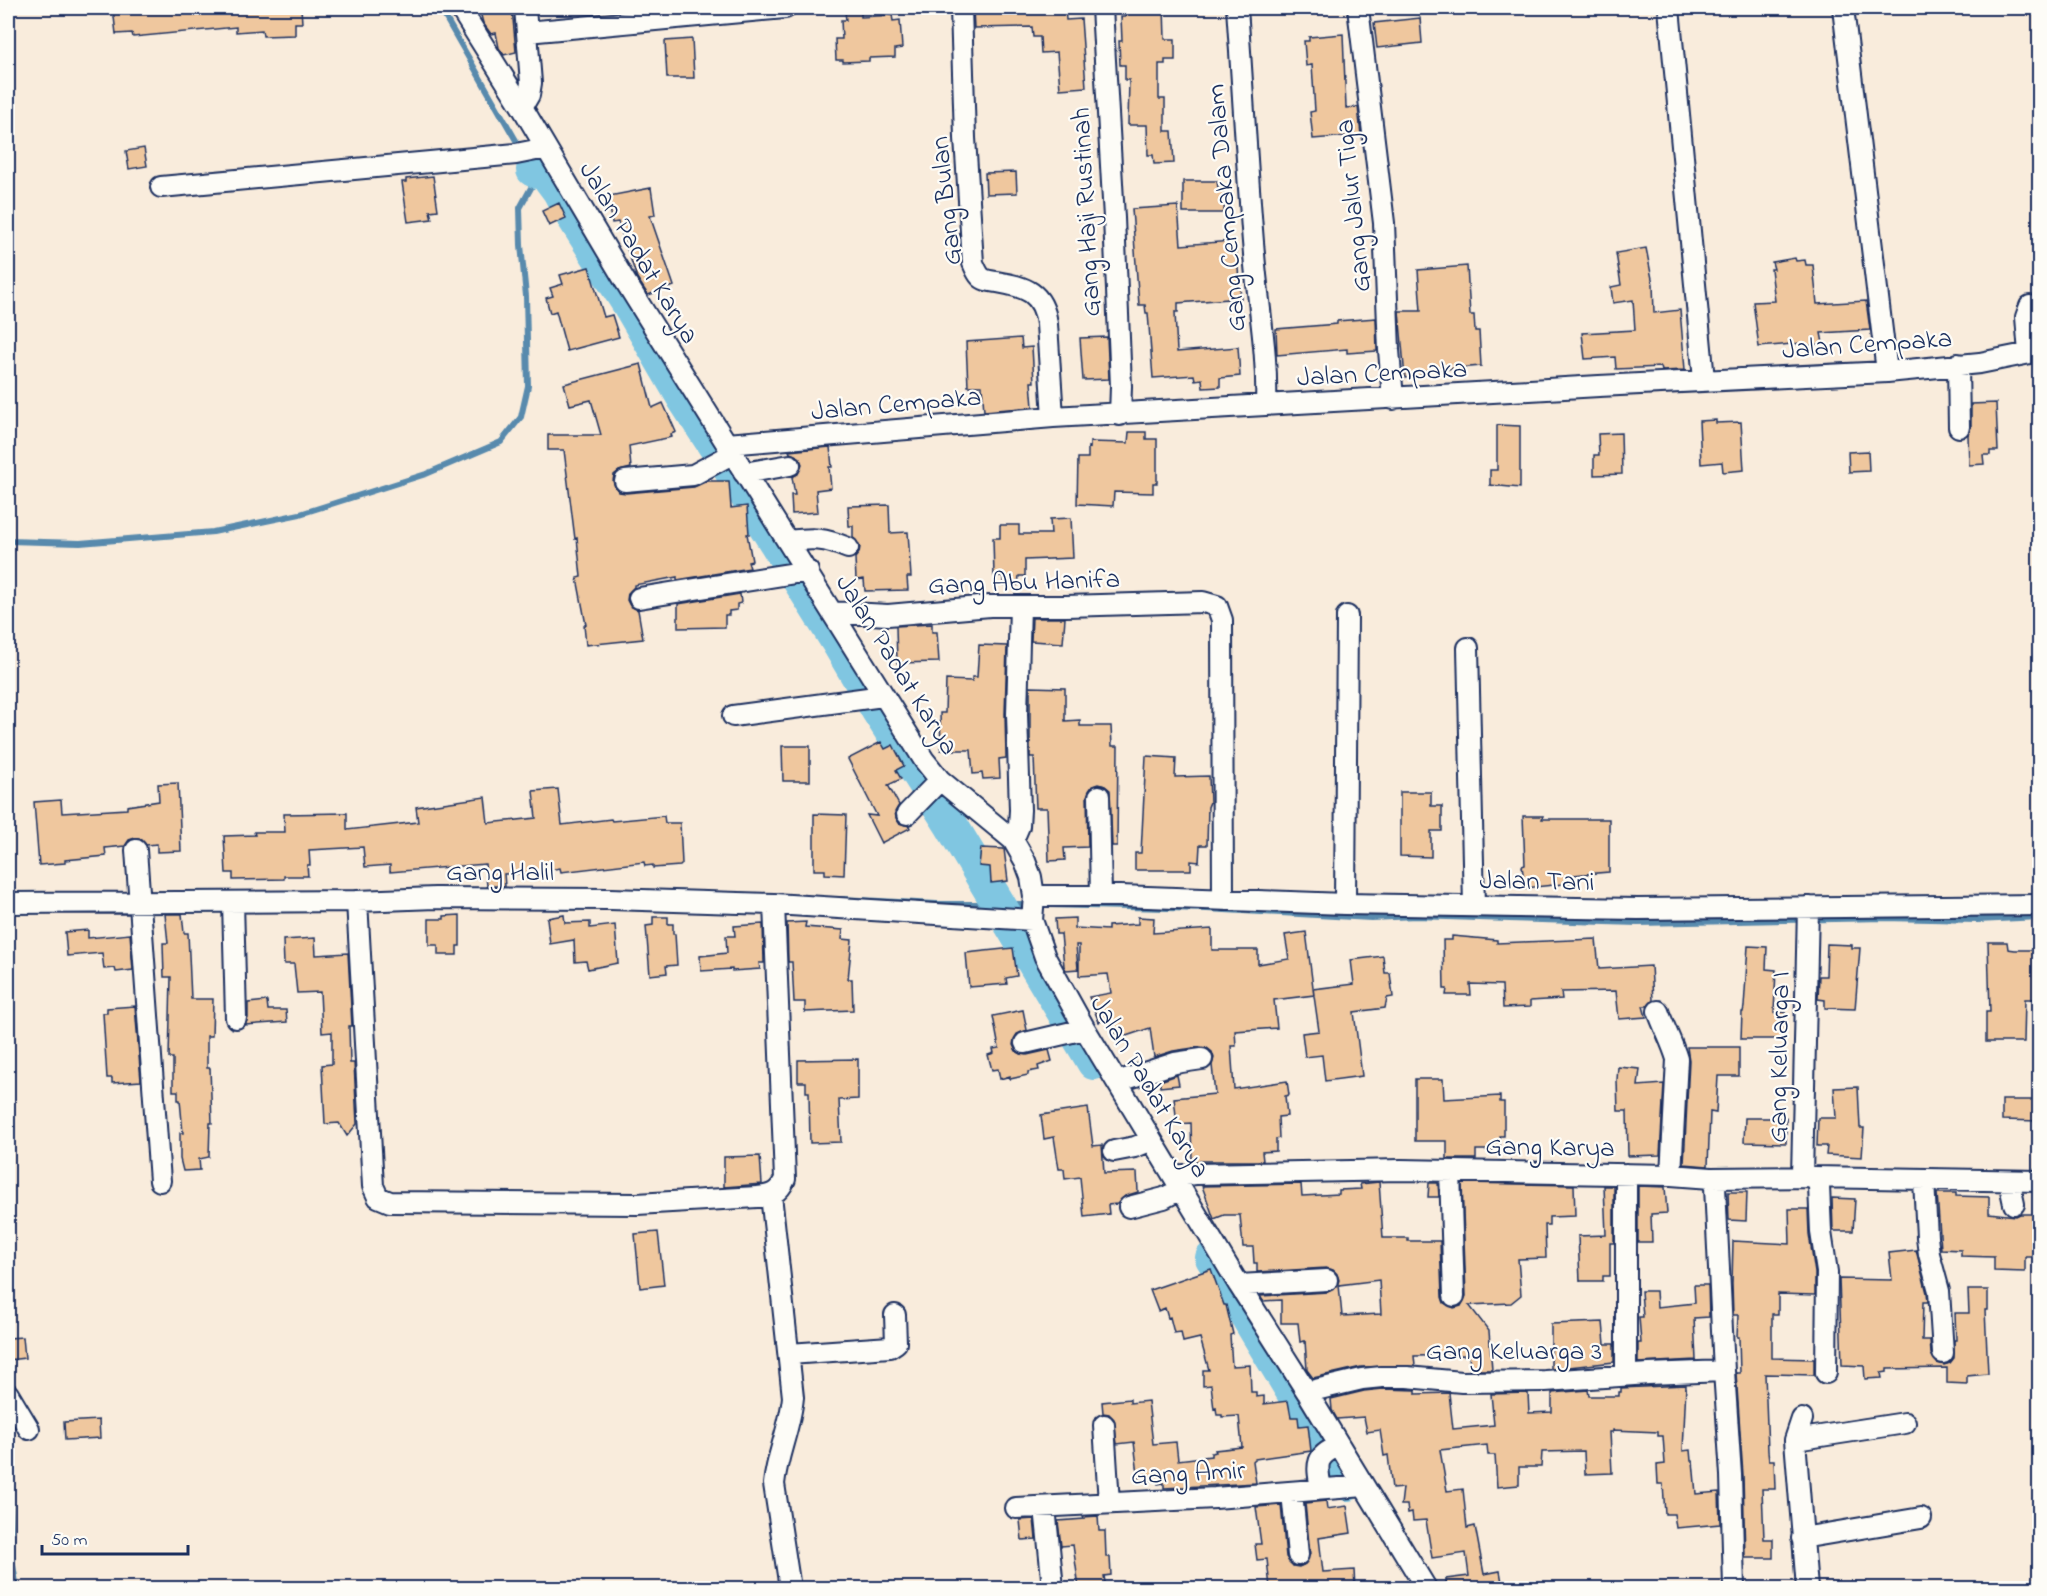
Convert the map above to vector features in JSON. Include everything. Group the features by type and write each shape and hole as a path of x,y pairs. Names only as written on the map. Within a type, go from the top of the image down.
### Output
{"street":[{"name":"Jalan Padat Karya","path":"460,8 522,107 542,149 625,281 725,455 744,473 808,571 832,612 874,697 924,760 932,788 1013,840 1028,869 1031,910 1045,957 1075,1032 1117,1082 1145,1144 1307,1392 1332,1450 1364,1486 1426,1588"},
{"path":"522,107 529,95 531,83 525,8"},
{"path":"527,32 785,8"},
{"name":"Gang Bulan","path":"961,8 973,263 979,275 985,280 1030,290 1039,300 1047,324 1053,417"},
{"name":"Gang Haji Rustinah","path":"1102,8 1114,218 1121,386 1120,415"},
{"name":"Gang Cempaka Dalam","path":"1237,8 1254,257 1267,383 1266,404"},
{"name":"Gang Jalur Tiga","path":"1358,8 1387,256 1389,350 1394,399"},
{"path":"1670,8 1704,380"},
{"path":"1843,8 1887,372"},
{"path":"161,187 516,154 542,149"},
{"path":"2030,306 2026,317 2034,352"},
{"name":"Jalan Cempaka","path":"625,481 693,475 725,455 1053,417 1120,415 1266,404 1394,399 1704,380 1887,372 1980,363 2034,352"},
{"path":"1958,364 1959,427"},
{"path":"744,473 790,465"},
{"path":"788,541 816,538 848,548"},
{"path":"639,598 808,571"},
{"name":"Gang Abu Hanifa","path":"832,612 888,615 957,608 1203,602 1217,606 1222,620 1223,900"},
{"path":"1013,840 1019,826 1020,810 1017,714 1020,606"},
{"path":"1345,904 1347,616"},
{"path":"1468,648 1474,906"},
{"path":"733,716 874,697"},
{"path":"907,814 932,788"},
{"path":"1099,796 1101,896"},
{"path":"136,850 160,1181"},
{"name":"Gang Halil","path":"8,903 140,895 233,902 435,898 610,899 774,904 992,917 1031,910"},
{"name":"Jalan Tani","path":"1031,910 1101,896 1345,904 1808,911 2040,904"},
{"path":"357,901 373,1186 378,1197 390,1202 637,1204 771,1196 782,1186 785,1179 774,904"},
{"path":"233,902 236,1018"},
{"name":"Gang Keluarga I","path":"1808,911 1808,1177 1819,1186 1821,1232 1827,1272 1826,1373"},
{"path":"1659,1011 1677,1059 1671,1175"},
{"path":"1025,1043 1075,1032"},
{"path":"1117,1082 1175,1064 1202,1059"},
{"path":"1114,1151 1145,1144"},
{"name":"Gang Karya","path":"1129,1207 1174,1189 1401,1170 1671,1175 1711,1178 1808,1177 2040,1181"},
{"path":"1450,1171 1454,1296"},
{"path":"1626,1174 1626,1376"},
{"path":"1711,1178 1715,1187 1731,1475 1734,1588"},
{"path":"1924,1180 1927,1237 1939,1291 1943,1353"},
{"path":"2009,1181 2014,1204"},
{"path":"771,1196 793,1397 791,1419 776,1469 774,1484 790,1588"},
{"path":"1239,1285 1327,1280"},
{"path":"789,1354 890,1347 896,1343 895,1315"},
{"name":"Gang Keluarga 3","path":"1307,1392 1362,1379 1382,1377 1474,1382 1545,1381 1724,1371"},
{"path":"8,1394 28,1429"},
{"path":"1802,1419 1795,1440 1808,1588"},
{"path":"1795,1440 1905,1424"},
{"path":"1104,1425 1109,1503"},
{"path":"1321,1489 1318,1469 1332,1450"},
{"name":"Gang Amir","path":"1016,1508 1364,1486"},
{"path":"1292,1492 1298,1554"},
{"path":"1045,1507 1053,1588"},
{"path":"1802,1538 1922,1518"}],"building":[{"path":"113,8 301,8 302,23 295,23 295,35 263,36 262,30 236,32 236,27 133,37 132,33 116,34"},
{"path":"479,8 512,8 516,52 504,55 499,48 496,33 491,34 483,23"},
{"path":"973,8 1065,8 1066,20 1081,19 1086,87 1060,89 1057,52 1041,53 1040,37 1033,37 1032,27 974,28"},
{"path":"1125,8 1164,8 1165,39 1175,39 1175,60 1165,60 1165,64 1159,64 1159,99 1165,99 1165,131 1172,131 1174,163 1154,164 1153,155 1148,155 1147,125 1128,125 1129,80 1125,80 1125,65 1120,65 1119,41 1122,41 1121,17 1125,17"},
{"path":"861,10 861,17 892,15 893,21 900,20 902,48 895,49 895,57 869,58 869,61 836,60 835,39 842,39 841,20 846,20 845,12"},
{"path":"1420,18 1422,43 1377,48 1374,23"},
{"path":"1343,34 1346,108 1358,107 1361,135 1313,139 1310,112 1315,111 1312,65 1306,66 1304,41 1309,41 1309,37"},
{"path":"692,39 694,78 667,78 665,41"},
{"path":"144,148 147,166 129,169 126,151"},
{"path":"1016,172 1017,193 986,194 985,173"},
{"path":"433,176 438,210 430,211 432,219 408,222 402,182 406,182 406,179"},
{"path":"1183,181 1217,181 1218,188 1225,188 1224,213 1183,213"},
{"path":"651,188 655,215 650,216 674,286 648,295 637,278 618,222 612,223 609,196"},
{"path":"559,203 566,218 549,226 542,211"},
{"path":"1178,206 1181,245 1232,241 1233,249 1236,249 1241,298 1178,303 1178,312 1175,312 1177,352 1238,347 1240,376 1220,378 1220,387 1203,388 1202,379 1195,380 1194,375 1153,378 1148,313 1146,313 1145,305 1139,305 1132,209"},
{"path":"1646,248 1653,284 1654,313 1680,310 1685,370 1662,371 1661,367 1616,369 1615,357 1585,359 1582,333 1635,330 1633,300 1613,303 1611,287 1621,285 1616,253"},
{"path":"1795,258 1796,261 1805,260 1806,265 1813,265 1817,304 1866,301 1870,330 1821,333 1823,343 1803,347 1802,343 1759,347 1753,302 1775,301 1772,262"},
{"path":"1467,266 1470,315 1474,315 1475,331 1479,331 1481,366 1421,371 1421,377 1405,378 1399,311 1421,311 1418,270"},
{"path":"589,267 604,317 612,315 619,337 567,351 556,311 550,313 546,298 553,296 550,288 563,284 560,275"},
{"path":"1376,318 1377,351 1347,353 1347,349 1277,355 1276,329"},
{"path":"1107,337 1109,379 1083,380 1080,338"},
{"path":"1021,338 1022,348 1032,347 1033,407 984,411 982,386 968,386 966,342"},
{"path":"641,364 652,408 663,403 676,432 671,434 672,437 629,446 631,468 614,475 615,487 619,492 626,493 694,487 707,481 729,481 731,508 747,506 749,534 747,534 752,561 748,562 750,568 634,585 628,593 627,600 630,606 638,610 643,639 586,645 584,625 586,625 577,578 581,577 577,538 575,539 564,450 548,450 548,435 601,435 591,400 570,405 564,384"},
{"path":"1996,403 1998,451 1990,451 1990,455 1983,455 1984,464 1969,465 1968,435 1971,427 1971,404"},
{"path":"1716,420 1716,423 1741,422 1744,470 1723,472 1722,462 1701,464 1699,421"},
{"path":"1497,425 1520,426 1520,488 1490,485 1490,470 1497,470"},
{"path":"1129,432 1146,432 1146,439 1157,439 1157,483 1153,483 1153,493 1114,492 1113,506 1077,504 1078,458 1088,458 1090,442 1128,443"},
{"path":"1621,433 1622,474 1594,475 1594,455 1599,455 1598,434"},
{"path":"830,447 831,488 816,490 818,512 792,514 791,495 795,495 792,477 798,474 802,464 799,457 789,451"},
{"path":"1868,451 1869,471 1849,472 1848,452"},
{"path":"889,505 890,533 908,532 911,577 907,577 908,590 865,591 864,579 856,580 855,558 860,547 853,538 853,526 849,526 848,506"},
{"path":"1071,518 1073,558 1025,560 1025,576 1019,576 1018,585 1003,585 1003,576 994,576 993,538 1000,538 1000,525 1019,525 1019,534 1051,534 1050,519"},
{"path":"740,594 741,603 737,604 737,610 729,611 729,615 725,615 725,627 678,628 678,604"},
{"path":"1032,618 1065,618 1063,643 1031,641"},
{"path":"932,624 932,632 937,632 939,662 897,663 896,626"},
{"path":"979,645 1007,646 1006,758 999,759 1000,778 983,779 982,773 973,774 971,750 941,750 940,713 945,713 946,680 972,681 972,677 977,677"},
{"path":"1030,687 1065,688 1065,721 1080,720 1080,726 1111,726 1112,746 1118,746 1117,846 1112,846 1110,790 1098,784 1092,786 1087,796 1088,847 1064,848 1065,860 1049,861 1047,808 1036,808 1034,757 1030,757"},
{"path":"881,742 885,749 893,745 904,766 896,770 901,779 888,785 899,805 895,812 896,818 899,823 910,828 881,843 867,815 877,816 848,759"},
{"path":"782,746 810,746 810,781 783,781"},
{"path":"1146,756 1176,758 1175,777 1209,776 1207,845 1200,845 1199,862 1191,861 1191,870 1135,870 1135,853 1141,853"},
{"path":"178,783 181,851 157,852 157,844 146,845 142,840 135,838 129,840 125,846 105,848 106,856 39,865 34,802 61,800 62,813 127,809 127,806 159,801 158,784"},
{"path":"558,789 562,825 664,816 665,823 680,823 682,864 653,868 653,865 645,866 644,862 561,872 560,868 532,873 504,874 505,886 487,886 485,864 390,872 390,865 365,867 363,847 309,850 308,876 233,880 233,873 226,873 224,836 255,835 254,832 285,832 284,814 347,813 347,830 418,822 416,807 485,797 488,823 536,818 533,791"},
{"path":"1400,792 1431,792 1431,806 1442,806 1442,831 1431,831 1431,857 1400,856"},
{"path":"814,814 846,815 844,875 825,874 825,870 814,870"},
{"path":"1523,816 1543,816 1542,819 1609,819 1609,872 1573,875 1573,883 1525,888 1522,866 1525,865"},
{"path":"981,848 1004,849 1008,881 991,883 990,867 979,866"},
{"path":"165,914 182,914 184,933 188,933 191,999 213,999 212,1036 207,1036 207,1068 210,1068 212,1123 210,1123 209,1157 199,1159 200,1170 183,1171 180,1159 180,1133 183,1133 180,1100 178,1100 178,1091 173,1091 173,1058 169,1058 171,977 164,977 163,943 168,943"},
{"path":"460,915 460,946 457,946 457,955 438,955 438,945 429,945 429,919 444,919 444,916"},
{"path":"564,915 565,923 590,922 590,928 615,925 618,963 588,969 586,961 575,962 574,940 550,944 547,918"},
{"path":"653,917 668,917 668,924 673,924 677,965 666,966 667,973 650,975 646,926 653,925"},
{"path":"1138,917 1154,918 1153,933 1212,929 1212,950 1258,950 1258,964 1289,959 1285,935 1306,932 1314,995 1274,1000 1277,1028 1235,1031 1236,1046 1231,1046 1234,1089 1287,1081 1289,1095 1285,1096 1287,1116 1278,1117 1279,1138 1276,1139 1276,1151 1262,1152 1263,1161 1192,1161 1191,1123 1177,1124 1174,1098 1215,1094 1212,1052 1200,1047 1173,1051 1154,1057 1150,1028 1117,1039 1110,1018 1099,1022 1089,997 1111,993 1108,974 1079,976 1079,945 1076,945 1078,969 1066,970 1061,934 1056,934 1055,919 1075,918 1075,928 1108,930 1108,926 1138,924"},
{"path":"806,922 805,927 843,930 842,939 852,940 848,979 852,979 853,1010 805,1012 805,1002 794,1002 792,962 788,962 787,923"},
{"path":"763,924 764,963 759,963 760,969 701,971 700,956 727,953 726,936 735,936 734,926"},
{"path":"88,930 88,938 130,934 133,970 116,972 115,968 104,969 102,953 67,956 65,932"},
{"path":"1452,936 1497,940 1497,943 1596,939 1599,969 1651,966 1653,1000 1648,1006 1643,1006 1646,1017 1619,1019 1616,991 1561,992 1562,999 1530,1001 1530,1007 1503,1008 1502,985 1470,984 1471,995 1446,995 1443,940 1452,940"},
{"path":"315,938 316,955 348,953 352,1026 349,1026 350,1063 354,1063 357,1124 347,1136 339,1123 325,1124 322,1065 332,1064 332,1032 322,1033 320,992 297,993 294,964 284,964 283,940"},
{"path":"1988,942 2007,942 2008,949 2040,950 2040,996 2036,996 2036,999 2025,999 2024,1042 1986,1042 1986,1012 1990,1012"},
{"path":"1827,944 1852,945 1852,948 1860,948 1855,1009 1825,1008 1825,1000 1818,999 1819,976 1826,976"},
{"path":"1748,946 1767,947 1766,969 1776,970 1774,1013 1785,1012 1785,1039 1741,1039"},
{"path":"1013,948 1017,976 1006,978 1007,984 969,987 966,953"},
{"path":"1383,956 1385,973 1390,973 1393,997 1387,998 1385,1008 1354,1012 1362,1076 1325,1081 1322,1055 1305,1057 1302,1033 1319,1031 1313,989 1354,984 1351,960"},
{"path":"267,1001 268,1010 286,1010 287,1022 245,1025 248,1018 248,1003"},
{"path":"135,1006 141,1081 112,1083 112,1078 107,1078 103,1013 107,1013 107,1008"},
{"path":"1023,1010 1027,1030 1017,1034 1014,1039 1013,1045 1016,1051 1027,1055 1049,1050 1052,1061 1038,1066 1039,1070 1028,1072 1028,1075 1000,1079 998,1069 992,1070 988,1055 994,1053 993,1049 999,1048 993,1016"},
{"path":"1687,1047 1739,1047 1739,1076 1718,1076 1716,1113 1710,1112 1708,1166 1684,1164 1689,1060"},
{"path":"858,1059 858,1099 839,1100 841,1142 810,1143 809,1092 806,1092 806,1082 798,1082 798,1060"},
{"path":"1618,1067 1640,1069 1638,1086 1664,1084 1660,1155 1628,1156 1627,1111 1618,1111"},
{"path":"1177,1075 1179,1085 1160,1087 1160,1081"},
{"path":"1415,1079 1443,1079 1444,1099 1500,1096 1500,1102 1504,1102 1504,1136 1500,1136 1500,1150 1476,1150 1476,1159 1447,1159 1447,1141 1415,1141"},
{"path":"1858,1087 1860,1128 1864,1128 1862,1157 1826,1155 1827,1146 1817,1146 1818,1118 1836,1118 1834,1088"},
{"path":"2002,1100 2040,1100 2040,1121 2002,1120"},
{"path":"1088,1108 1093,1146 1102,1145 1104,1173 1137,1172 1138,1192 1125,1196 1117,1204 1108,1205 1109,1214 1084,1217 1080,1177 1065,1179 1064,1169 1059,1169 1054,1137 1044,1139 1041,1115"},
{"path":"1745,1118 1786,1118 1786,1143 1744,1142"},
{"path":"760,1156 762,1184 724,1187 724,1157"},
{"path":"1379,1182 1383,1238 1440,1241 1442,1297 1444,1303 1454,1308 1461,1306 1466,1296 1462,1183 1574,1185 1575,1216 1549,1217 1549,1225 1545,1225 1546,1258 1518,1259 1521,1295 1511,1303 1469,1305 1489,1331 1492,1370 1470,1370 1469,1355 1414,1356 1415,1366 1361,1367 1313,1378 1307,1370 1305,1341 1300,1342 1298,1323 1281,1323 1281,1300 1263,1301 1260,1296 1328,1292 1337,1286 1339,1280 1337,1274 1326,1268 1257,1272 1253,1247 1243,1247 1240,1215 1224,1215 1214,1219 1202,1186 1301,1184 1302,1196 1339,1194 1339,1190 1361,1189 1360,1184","holes":["1379,1280 1381,1314 1342,1316 1339,1285"]},
{"path":"1429,1183 1438,1183 1439,1197 1428,1197"},
{"path":"1604,1186 1614,1186 1614,1243 1610,1243 1610,1276 1603,1276 1603,1281 1580,1281 1578,1236 1606,1235"},
{"path":"1638,1186 1665,1187 1667,1213 1651,1214 1652,1242 1638,1242"},
{"path":"1728,1192 1747,1192 1746,1221 1729,1220"},
{"path":"1937,1193 1989,1197 1989,1213 2016,1216 2040,1214 2040,1257 2025,1257 2025,1272 1994,1271 1994,1257 1961,1256 1961,1250 1941,1249"},
{"path":"1832,1198 1855,1199 1853,1231 1833,1231"},
{"path":"1789,1209 1808,1209 1815,1295 1778,1294 1778,1314 1772,1314 1772,1358 1814,1359 1814,1375 1765,1374 1768,1451 1769,1460 1774,1460 1775,1489 1762,1489 1764,1539 1773,1539 1773,1558 1745,1558 1743,1475 1736,1373 1740,1373 1738,1315 1733,1315 1733,1241 1790,1244"},
{"path":"658,1232 664,1285 640,1288 635,1234"},
{"path":"1916,1250 1928,1302 1923,1302 1922,1340 1930,1340 1931,1354 1937,1363 1944,1365 1950,1363 1954,1358 1955,1313 1969,1313 1968,1290 1988,1290 1988,1310 1985,1310 1988,1374 1967,1376 1967,1384 1947,1383 1947,1368 1887,1369 1887,1372 1881,1373 1882,1378 1865,1379 1864,1366 1842,1365 1839,1279 1892,1280 1889,1253"},
{"path":"1211,1269 1224,1305 1226,1305 1233,1334 1230,1335 1232,1366 1250,1365 1251,1392 1256,1392 1256,1397 1264,1396 1264,1404 1288,1401 1291,1417 1298,1417 1299,1426 1308,1425 1311,1451 1255,1459 1253,1461 1256,1483 1164,1488 1164,1483 1158,1484 1157,1480 1139,1482 1134,1442 1117,1444 1114,1419 1109,1414 1103,1413 1102,1402 1130,1399 1130,1403 1148,1401 1153,1444 1176,1442 1178,1460 1211,1456 1211,1453 1216,1452 1215,1450 1242,1447 1239,1416 1217,1415 1211,1385 1203,1386 1203,1370 1209,1370 1200,1338 1183,1342 1181,1332 1174,1333 1165,1308 1158,1311 1150,1290"},
{"path":"1694,1285 1708,1285 1709,1317 1694,1318 1696,1360 1638,1363 1638,1343 1641,1343 1639,1317 1643,1317 1641,1291 1656,1291 1657,1307 1695,1303"},
{"path":"1603,1322 1605,1344 1614,1344 1614,1362 1551,1369 1551,1324"},
{"path":"23,1337 25,1358 8,1360 8,1338"},
{"path":"1686,1385 1683,1451 1690,1450 1696,1494 1719,1492 1720,1524 1676,1528 1674,1514 1665,1514 1663,1484 1658,1484 1657,1465 1665,1464 1663,1436 1658,1436 1658,1432 1613,1430 1610,1432 1612,1473 1585,1474 1584,1451 1542,1452 1541,1467 1519,1467 1519,1485 1497,1487 1495,1455 1488,1455 1487,1445 1440,1450 1447,1491 1463,1489 1467,1528 1475,1526 1484,1574 1500,1571 1503,1588 1446,1588 1446,1579 1469,1576 1466,1553 1432,1558 1426,1520 1413,1521 1412,1512 1408,1513 1407,1505 1401,1505 1403,1488 1392,1489 1388,1455 1384,1456 1380,1430 1367,1432 1364,1417 1337,1419 1332,1410 1331,1399 1383,1389 1416,1390 1416,1394 1449,1393 1453,1429 1494,1425 1491,1394 1528,1393 1529,1413 1552,1412 1552,1393 1588,1390 1589,1396 1619,1396 1621,1388"},
{"path":"99,1420 100,1438 65,1440 64,1422"},
{"path":"1326,1501 1327,1509 1347,1506 1351,1533 1319,1538 1323,1572 1354,1570 1355,1588 1270,1588 1267,1559 1257,1560 1255,1544 1261,1544 1256,1507 1281,1505 1286,1557 1293,1566 1299,1567 1305,1564 1310,1554 1305,1503"},
{"path":"1098,1516 1099,1531 1105,1531 1106,1557 1110,1557 1111,1575 1104,1576 1106,1588 1079,1588 1073,1545 1061,1546 1058,1521"},
{"path":"1034,1519 1036,1539 1022,1540 1020,1520"}],"waterway":[{"path":"8,541 80,543 213,532 300,514 426,474 501,442 521,417 528,386 526,296 520,208 532,186 533,170 440,8"},
{"path":"533,170 547,175 559,191 684,399 950,823 1094,1063"},
{"path":"841,899 936,904 1032,904"},
{"path":"1048,905 1207,909 1371,918 1416,916 1638,923 1884,918 1977,920 2040,917"},
{"path":"1212,1258 1348,1484"},
{"path":"8,1450 12,1560 17,1588"}]}
